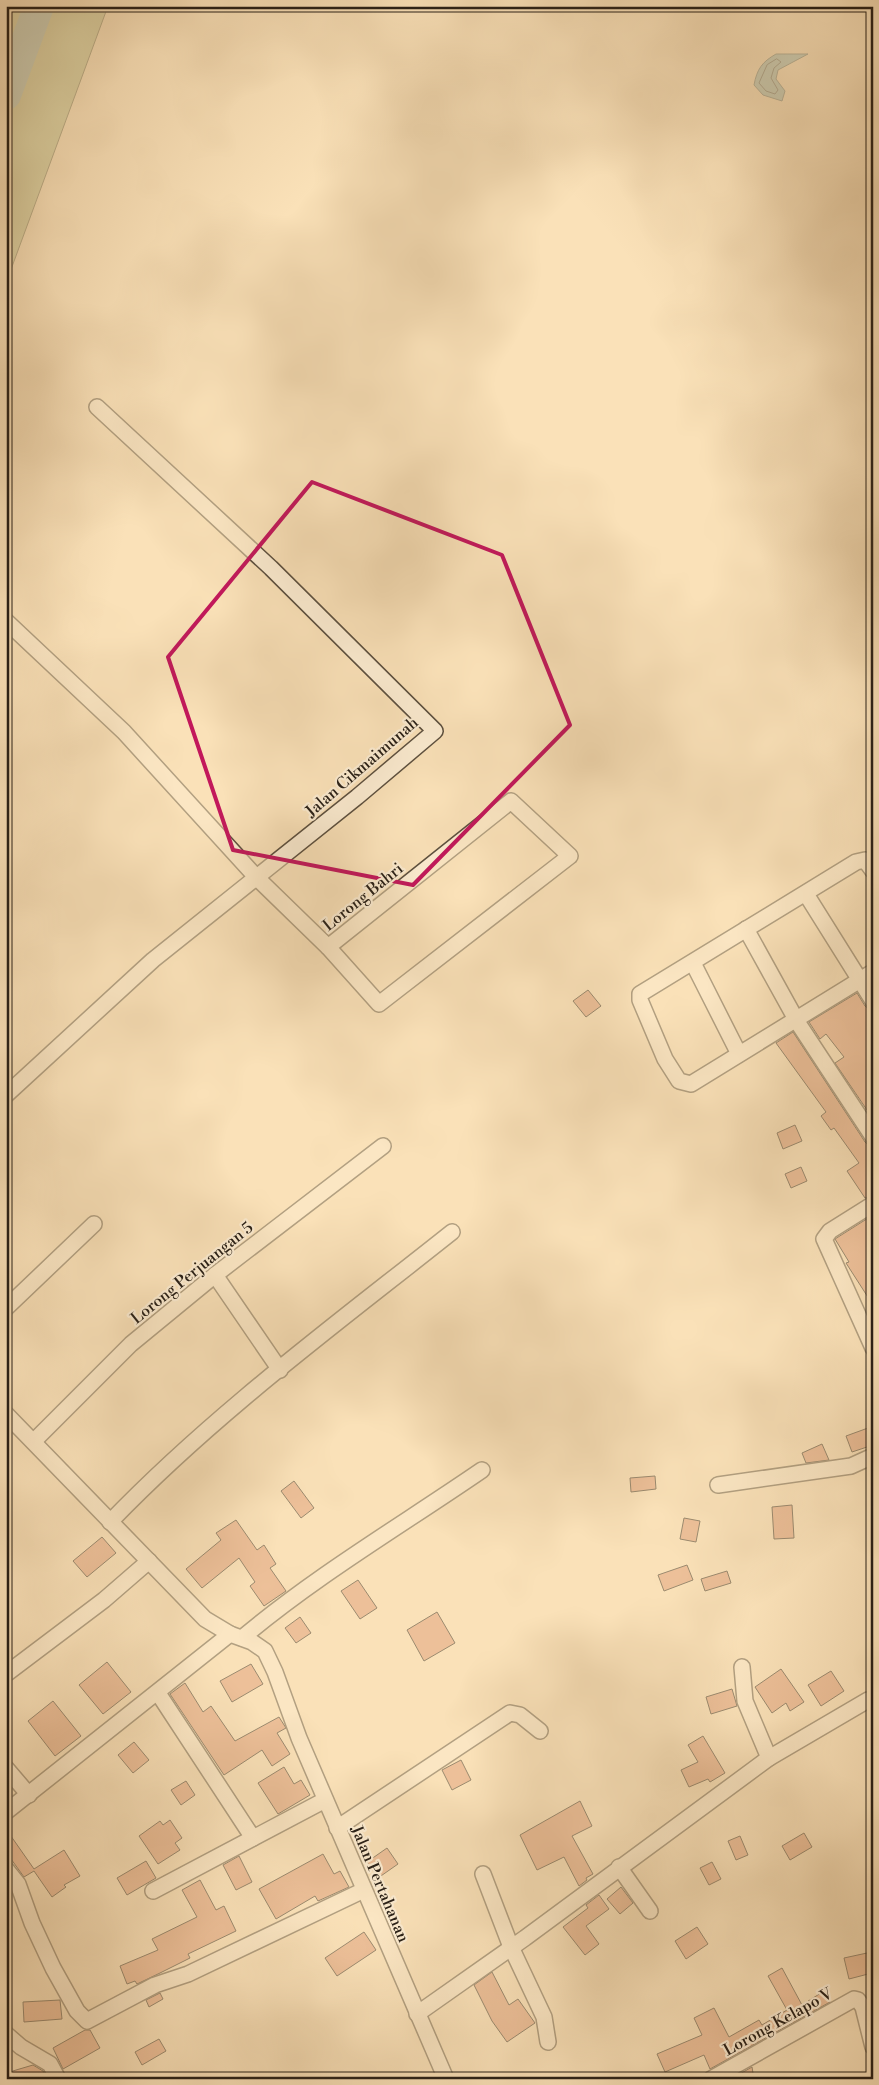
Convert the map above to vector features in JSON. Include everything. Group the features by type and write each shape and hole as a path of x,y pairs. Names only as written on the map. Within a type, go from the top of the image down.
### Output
{"street":[{"name":"Jalan Cikmaimunah","path":"6,1095 153,960 257,878 435,731 271,568 97,407"},
{"path":"6,621 124,732 257,878 328,947"},
{"name":"Lorong Bahri","path":"511,801 570,856 379,1004 328,947 511,801"},
{"path":"873,871 867,862 861,860 640,994 640,1000 665,1059 679,1081 691,1084 873,972"},
{"path":"806,894 859,982 873,1001"},
{"path":"746,929 796,1019 873,1137"},
{"path":"693,963 740,1054"},
{"name":"Lorong Perjuangan 5","path":"34,1441 131,1344 215,1274 383,1146"},
{"path":"873,1204 830,1231 824,1239 873,1348"},
{"path":"6,1308 94,1224"},
{"path":"110,1522 148,1482 202,1433 452,1232"},
{"path":"215,1274 280,1370"},
{"name":"Jalan Pertahanan","path":"6,1414 205,1618 265,1651 325,1800 446,2079"},
{"path":"718,1484 851,1466 873,1456"},
{"path":"6,1812 158,1693 236,1636 482,1470"},
{"path":"6,1674 104,1600 149,1561"},
{"path":"742,1667 746,1701 769,1758"},
{"path":"158,1693 253,1838"},
{"path":"418,2014 769,1758 868,1700"},
{"path":"338,1828 510,1713 520,1715 540,1731"},
{"path":"6,1768 29,1795"},
{"path":"153,1891 325,1800"},
{"path":"618,1867 650,1911"},
{"path":"6,1869 18,1884 32,1923 53,1968 77,2011 87,2021 155,1985 188,1974 364,1890"},
{"path":"483,1874 511,1947 544,2017 548,2042"},
{"name":"Lorong Kelapo V","path":"711,2079 854,1999 861,2003 870,2024"},
{"path":"870,2024 873,2047"},
{"path":"6,2034 21,2047 50,2064 58,2079"}],"highlighted area":[{"path":"312,482 502,555 570,725 413,885 233,850 168,657"}],"green space":[{"path":"6,6 108,6 6,283"}],"water":[{"path":"776,54 808,54 778,70 776,79 785,91 782,101 763,95 754,85 761,66"}],"building":[{"path":"588,990 601,1006 586,1017 573,1001"},
{"path":"857,993 865,1006 873,1013 873,1106 867,1110 835,1063 844,1057 826,1034 820,1039 809,1022"},
{"path":"793,1032 865,1142 873,1150 873,1195 865,1198 847,1171 859,1163 834,1128 831,1130 821,1116 826,1112 776,1043"},
{"path":"795,1125 802,1141 783,1149 777,1133"},
{"path":"801,1167 807,1181 791,1188 785,1174"},
{"path":"873,1215 873,1305 846,1263 849,1262 835,1239"},
{"path":"868,1428 873,1445 852,1452 846,1436"},
{"path":"822,1444 829,1460 806,1463 802,1453"},
{"path":"655,1476 656,1489 631,1492 630,1478"},
{"path":"294,1481 314,1508 301,1518 281,1491"},
{"path":"792,1505 794,1538 774,1539 772,1507"},
{"path":"684,1518 700,1521 696,1542 680,1539"},
{"path":"236,1520 257,1550 264,1545 276,1564 270,1568 286,1591 264,1606 250,1586 255,1582 239,1558 202,1588 186,1569 221,1540 216,1533"},
{"path":"102,1537 116,1553 87,1577 73,1561"},
{"path":"687,1565 693,1580 664,1591 658,1575"},
{"path":"727,1571 731,1583 705,1591 701,1579"},
{"path":"358,1580 377,1608 360,1619 341,1591"},
{"path":"437,1612 455,1643 424,1661 407,1630"},
{"path":"300,1617 311,1633 296,1643 285,1628"},
{"path":"107,1662 131,1692 103,1714 79,1685"},
{"path":"251,1664 263,1684 232,1702 220,1681"},
{"path":"781,1669 804,1702 790,1711 786,1703 772,1713 755,1687"},
{"path":"831,1671 844,1691 821,1706 808,1685"},
{"path":"185,1683 203,1712 211,1706 235,1741 279,1717 286,1728 277,1733 290,1754 272,1766 262,1750 224,1775 170,1694"},
{"path":"732,1689 737,1706 711,1714 706,1697"},
{"path":"53,1701 81,1736 55,1756 28,1721"},
{"path":"703,1736 725,1773 710,1782 708,1779 689,1787 681,1770 698,1762 688,1745"},
{"path":"134,1742 149,1760 133,1773 118,1755"},
{"path":"461,1760 471,1780 452,1790 442,1770"},
{"path":"284,1767 294,1784 301,1780 310,1795 278,1814 258,1783"},
{"path":"186,1781 195,1795 181,1805 171,1790"},
{"path":"580,1801 592,1826 572,1836 593,1874 586,1878 587,1880 579,1886 564,1857 537,1870 520,1835"},
{"path":"170,1820 182,1838 175,1843 180,1850 158,1864 139,1836 160,1821 163,1825"},
{"path":"6,1829 34,1869 64,1850 80,1876 64,1885 66,1887 52,1897 34,1871 24,1877 6,1852"},
{"path":"804,1833 812,1847 790,1860 782,1846"},
{"path":"740,1836 748,1855 736,1860 728,1841"},
{"path":"387,1848 398,1864 378,1878 367,1862"},
{"path":"323,1854 334,1874 340,1871 349,1887 318,1901 315,1896 276,1919 259,1889"},
{"path":"239,1856 252,1882 236,1890 223,1865"},
{"path":"146,1861 156,1878 127,1895 117,1878"},
{"path":"712,1862 721,1879 709,1885 700,1868"},
{"path":"200,1880 216,1910 224,1906 236,1931 188,1954 190,1958 160,1973 137,1984 135,1981 127,1984 120,1966 158,1950 152,1939 197,1917 182,1890"},
{"path":"621,1887 633,1903 620,1914 607,1899"},
{"path":"599,1895 609,1909 586,1926 599,1944 585,1955 563,1927 588,1908 586,1905"},
{"path":"697,1927 708,1944 686,1959 675,1941"},
{"path":"364,1932 376,1950 337,1976 325,1958"},
{"path":"867,1953 872,1973 849,1979 844,1958"},
{"path":"782,1968 802,2005 824,1991 830,2002 710,2069 704,2055 665,2072 657,2054 702,2035 694,2018 714,2008 729,2037 759,2020 762,2025 787,2010 768,1976"},
{"path":"492,1972 509,2005 518,1999 535,2023 507,2042 492,2021 474,1985"},
{"path":"160,1993 163,1999 149,2007 146,2000"},
{"path":"60,2000 62,2019 24,2022 23,2002"},
{"path":"85,2030 90,2030 100,2048 63,2069 53,2048"},
{"path":"159,2039 166,2051 142,2065 135,2052"},
{"path":"33,2065 43,2071 47,2078 6,2079 6,2073"},
{"path":"752,2067 754,2079 731,2079"}],"waterway":[{"path":"6,95 39,6"}]}
